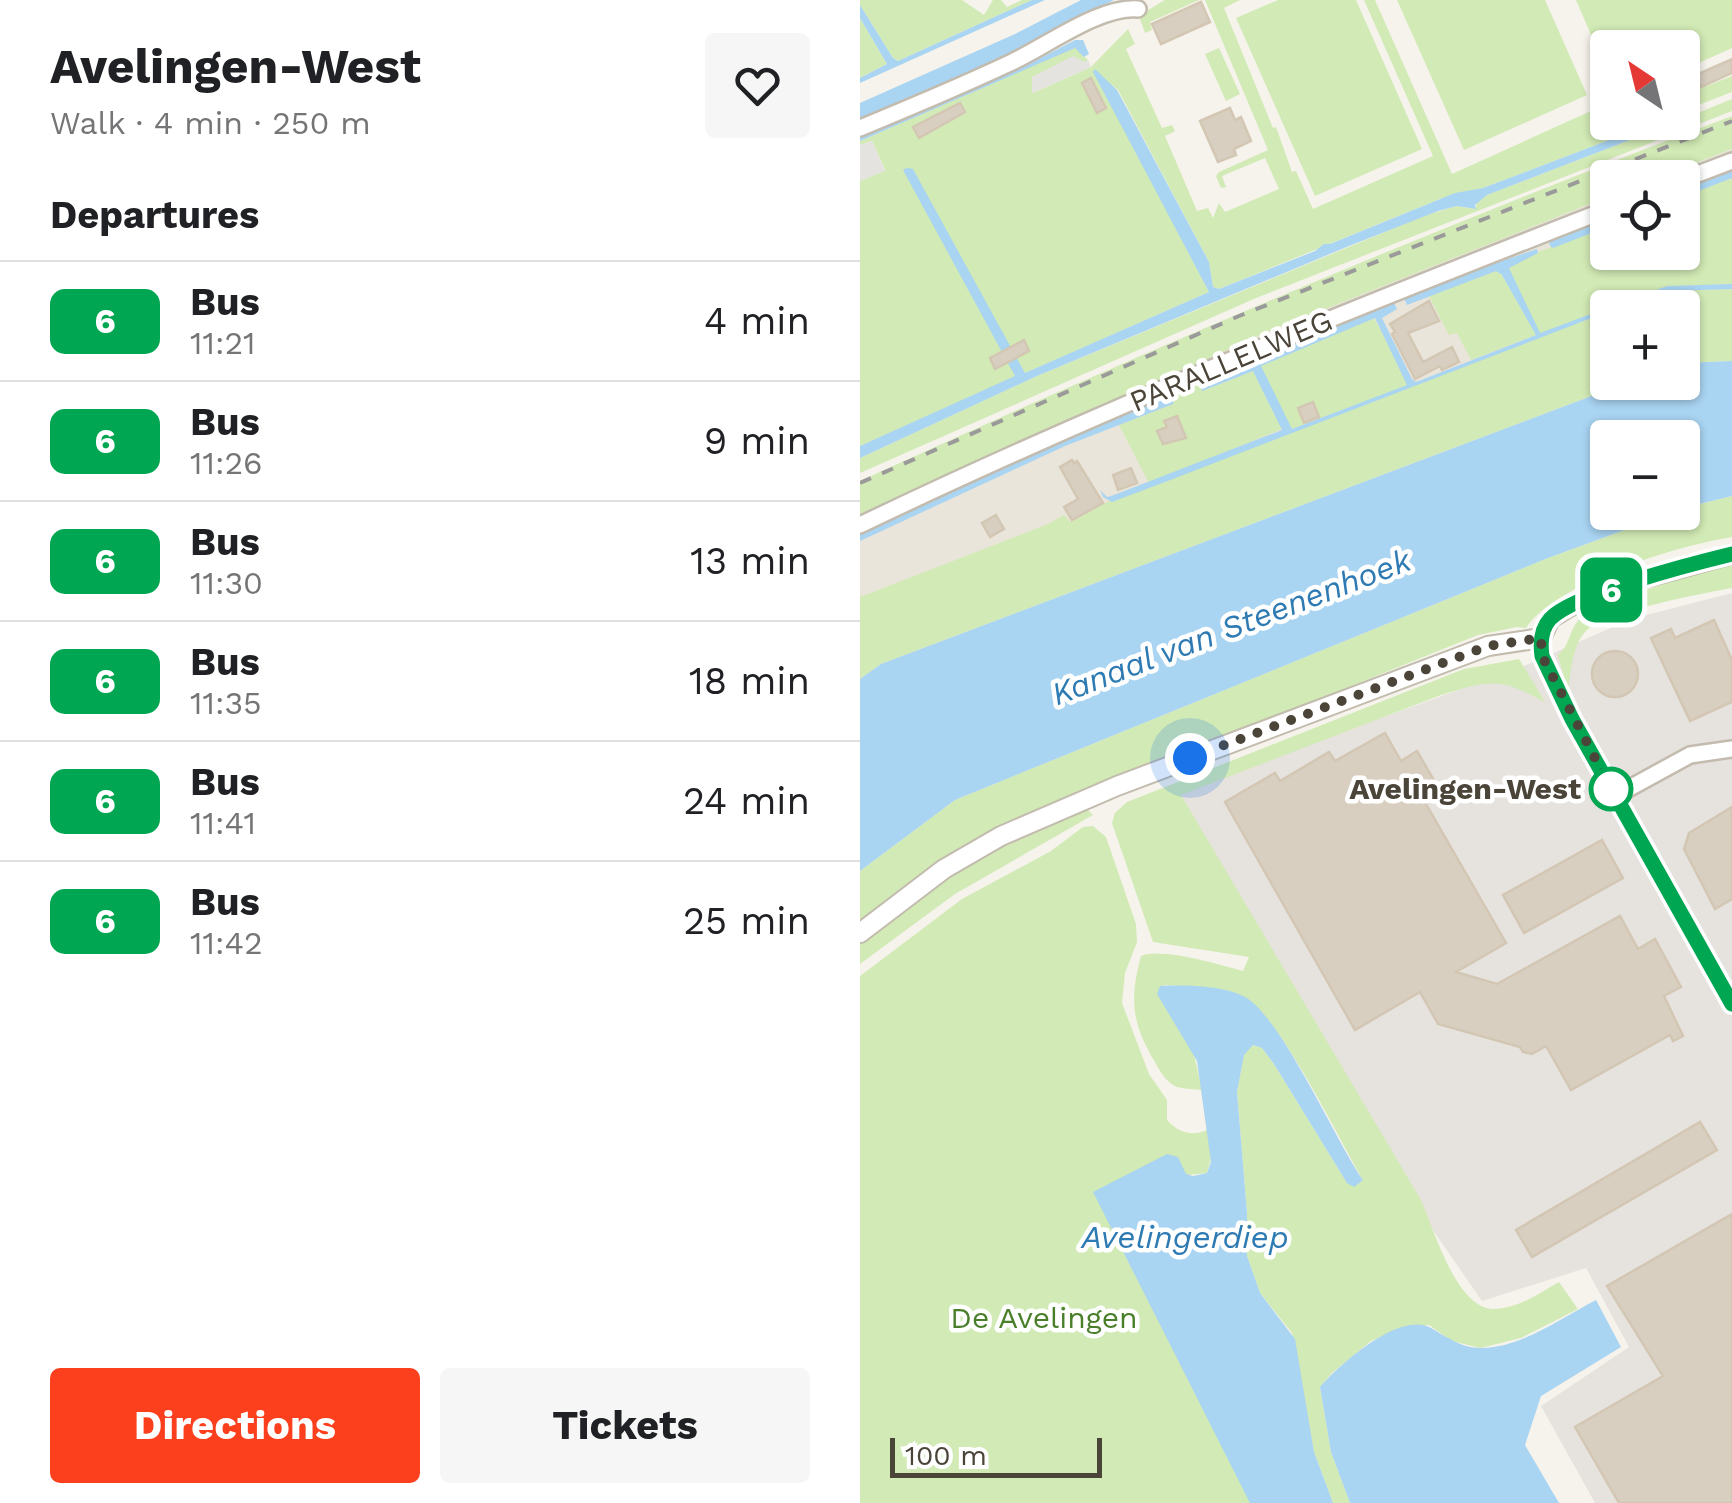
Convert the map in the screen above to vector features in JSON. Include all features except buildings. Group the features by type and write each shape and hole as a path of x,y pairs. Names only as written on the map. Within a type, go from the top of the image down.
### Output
{"street":[{"path":"860,128 1015,61 1104,14 1122,8 1141,9"},
{"path":"1700,173 1732,161"},
{"name":"PARALLELWEG","path":"860,525 1199,374 1590,217"},
{"path":"1732,554 1638,580 1569,607 1550,619 1542,647 1615,796 1732,1004"},
{"path":"860,933 986,844 1072,805 1488,646 1542,647"},
{"path":"1615,796 1690,755 1732,749"}],"shaded area":[{"path":"1073,56 1088,60 1091,67 1032,93 1032,77"},
{"path":"1732,138 1732,303 1700,304 1700,290 1590,290 1590,332 860,620 860,503 1590,194 1590,270 1700,270 1700,160 1676,160"},
{"path":"872,141 885,171 860,181 860,145"},
{"path":"1732,593 1732,1503 1595,1503 1541,1406 1629,1347 1586,1268 1482,1301 1401,1184 1179,791 1522,667 1631,619"}],"green space":[{"path":"860,0 962,0 984,15 993,0 1001,0 1007,7 1032,0 898,61"},
{"path":"1165,0 1199,0 1150,22 1152,30 1145,33 1140,19 1143,13"},
{"path":"1205,0 1240,0 1224,8 1292,172 1296,171 1313,209 1433,156 1364,0 1375,0 1452,174 1590,111 1590,140 1609,140 1483,188 1440,199 1219,289 1213,287 1209,262 1118,90 1094,70 1209,292 860,446 860,181 885,170 872,141 860,145 860,141 1075,47 1088,60 1033,93 1091,67 1128,29 1135,44 1126,49 1162,128 1172,125 1175,131 1165,136 1197,211 1208,208 1213,218 1219,203 1225,212 1279,189 1265,158 1222,176 1226,187 1221,188 1216,176 1268,150"},
{"path":"1278,0 1356,0 1422,149 1315,196 1236,18"},
{"path":"1397,0 1545,0 1587,95 1464,150"},
{"path":"1576,0 1732,0 1732,48 1700,62 1700,30 1590,33"},
{"path":"860,18 887,64 860,78"},
{"path":"1219,48 1240,94 1226,101 1205,54"},
{"path":"1732,76 1732,92 1700,104 1700,89"},
{"path":"1732,99 1732,111 1700,124 1700,112"},
{"path":"1732,116 1732,149 1700,161 1618,160 1670,140 1700,140 1700,128"},
{"path":"1630,140 1658,140 1607,160 1590,160 1590,167 1256,298 860,473 860,458 1037,376 1426,215 1457,206 1475,209 1487,195"},
{"path":"1590,171 1590,204 1272,330 860,514 860,481 1075,384"},
{"path":"1732,178 1732,284 1590,290 1590,315 1538,335 1535,332 1536,335 1471,360 1457,333 1449,335 1429,296 1496,271 1533,329 1501,265 1590,233 1590,270 1700,270 1700,190"},
{"path":"1732,289 1732,361 1700,362 1700,290"},
{"path":"1374,318 1407,379 1407,386 1292,429 1260,370 1262,364"},
{"path":"1590,318 1590,397 881,664 860,679 860,597 1064,515 1071,522 1109,501"},
{"path":"1253,371 1282,429 1149,483 1119,425 1173,404 1169,395 1199,382 1202,391"},
{"path":"1732,496 1732,537 1620,569 1564,596 1541,611 1526,628 1478,635 1019,820 860,923 860,871 955,800 1625,530 1700,530 1700,504"},
{"path":"1732,565 1732,588 1634,610 1587,630 1575,650 1568,691 1558,655 1577,622 1626,597"},
{"path":"1519,659 1545,702 1505,685 1471,686 1181,795 1421,1200 1457,1282 1480,1305 1493,1309 1528,1300 1559,1282 1578,1309 1521,1338 1480,1348 1452,1341 1429,1325 1403,1328 1371,1341 1320,1387 1331,1452 1350,1503 1333,1503 1314,1452 1292,1333 1260,1293 1247,1256 1237,1092 1244,1054 1253,1045 1262,1048 1274,1064 1347,1183 1363,1180 1289,1050 1272,1025 1240,995 1212,988 1164,985 1158,994 1193,1050 1202,1090 1177,1087 1162,1074 1142,1037 1135,1012 1141,956 1176,955 1243,971 1249,957 1153,942 1112,823 1115,813 1127,802 1464,669"},
{"path":"1086,808 1093,815 955,894 860,964 860,938 942,876 1005,841"},
{"name":"De Avelingen","path":"1093,826 1106,837 1136,924 1137,942 1125,973 1122,1003 1149,1074 1167,1100 1167,1120 1185,1132 1207,1130 1212,1155 1207,1173 1188,1175 1281,1503 860,1503 860,976 962,899 1051,851 1083,827"}],"water":[{"path":"1032,0 1045,0 860,83 860,78 887,64 860,18 860,5 898,61"},
{"path":"1081,0 1114,0 1051,35 860,120 860,103"},
{"path":"1075,40 1083,40 1089,54 1084,57 1075,48 860,141 860,137 1027,65"},
{"path":"1095,69 1117,90 1209,262 1213,287 1219,289 1455,193 1483,188 1609,140 1630,140 1487,195 1475,205 1476,209 1457,206 1438,211 1349,246 1037,376 860,458 860,446 1015,376 903,170 907,168 913,169 1025,373 1209,292 1093,72"},
{"path":"1732,170 1732,178 1700,190 1700,182"},
{"path":"1590,225 1590,234 1553,248 1549,242"},
{"path":"1537,249 1538,253 1509,268 1540,333 1590,314 1590,319 1112,502 1103,497 1100,490 1107,497 1114,495 1282,430 1253,371 1202,391 1199,382 1394,303 1397,309 1382,318 1416,382 1536,335 1496,271 1407,305 1404,298","holes":["1375,318 1407,385 1292,429 1261,366"]},
{"path":"1732,284 1732,289 1656,290 1667,286"},
{"name":"Kanaal van Steenenhoek","path":"1732,361 1732,496 1700,504 1700,420 1590,420 1590,530 1625,530 955,800 860,871 860,679 881,664 1590,397 1590,400 1700,400 1700,362"},
{"path":"1169,395 1174,398 1173,404 1065,446 860,541 860,532"},
{"name":"Avelingerdiep","path":"1160,986 1226,990 1245,997 1260,1009 1291,1054 1363,1180 1354,1187 1347,1183 1274,1064 1262,1048 1253,1045 1244,1055 1237,1092 1247,1256 1260,1293 1295,1339 1314,1452 1333,1503 1250,1503 1093,1192 1167,1154 1178,1157 1186,1174 1193,1176 1207,1173 1211,1162 1197,1061 1157,994"},
{"path":"1596,1300 1621,1347 1541,1396 1525,1445 1559,1503 1350,1503 1331,1452 1320,1387 1355,1354 1387,1333 1418,1324 1467,1346 1496,1347 1540,1331"}],"railway":[{"path":"860,483 1239,316 1732,121"}],"bus line":[{"name":"6","path":"1732,554 1638,580 1569,607 1550,619 1540,646 1572,719 1732,1004"}],"place":[{"name":"Avelingen-West","path":"1611,789"}],"route":[{"path":"1190,758 1488,646 1541,638 1542,656 1611,789"}]}
